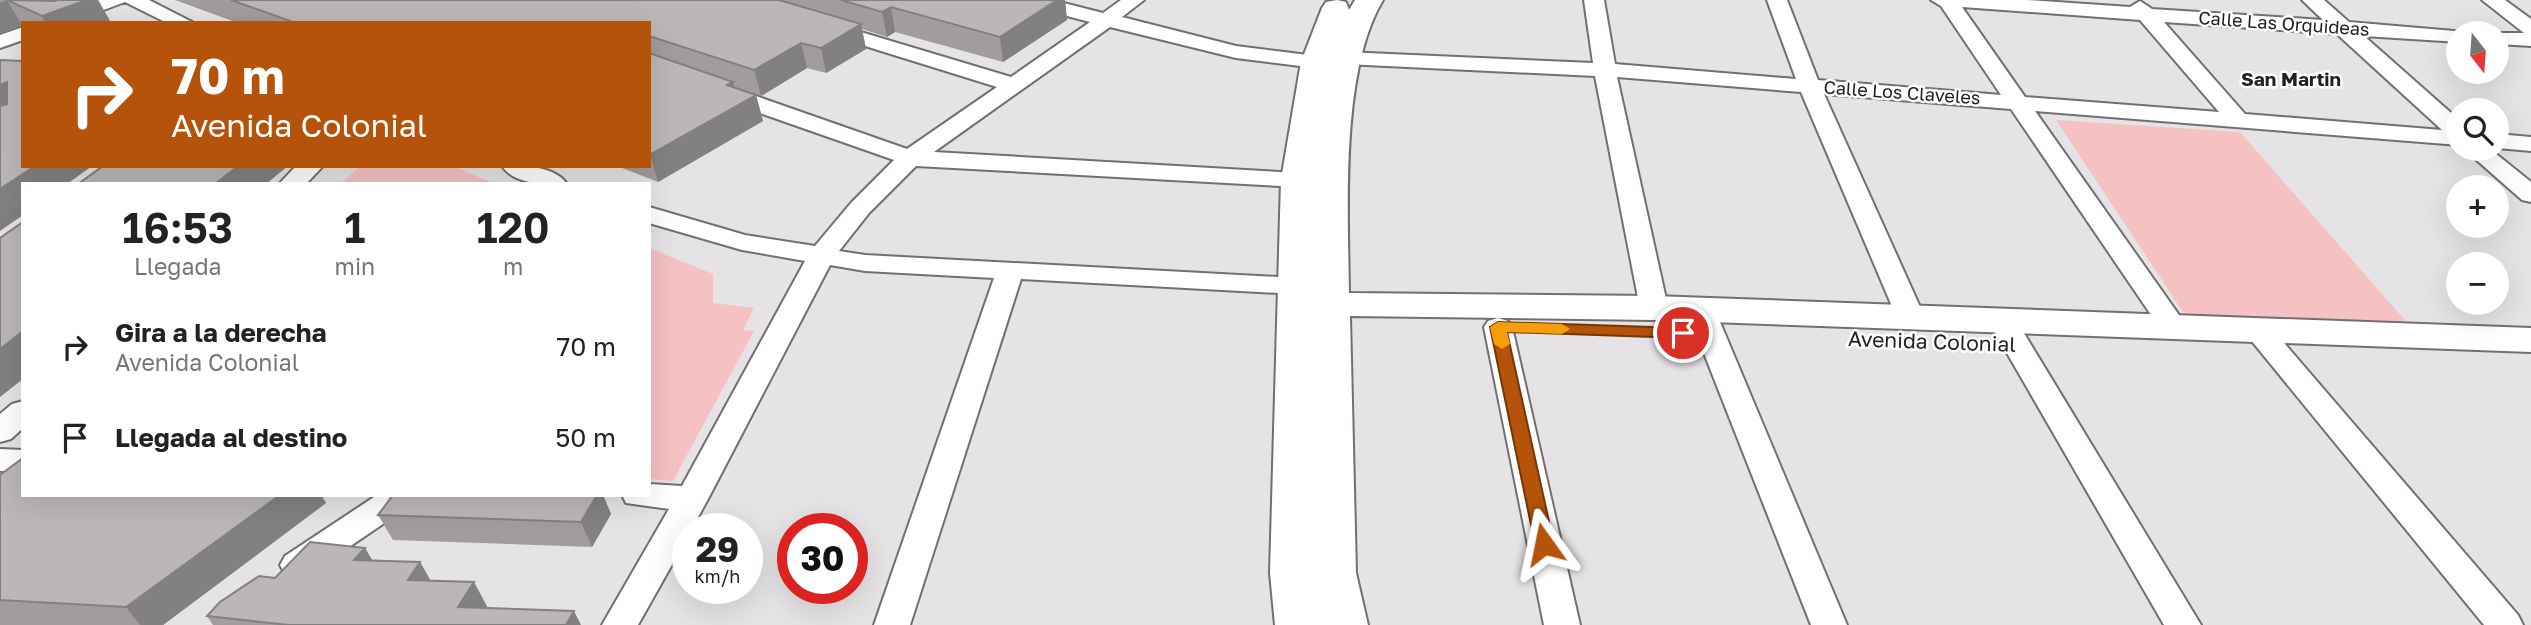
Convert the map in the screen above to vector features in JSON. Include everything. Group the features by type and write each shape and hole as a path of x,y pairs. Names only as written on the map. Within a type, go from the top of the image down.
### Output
{"main road":[{"path":"1300,625 1294,572 1298,180 1331,60 1341,0"},
{"path":"1343,625 1332,573 1331,60 1369,0"},
{"path":"1332,313 1654,309 1705,322 1911,318 2010,333 2172,325 2266,341"},
{"name":"Avenida Colonial","path":"1332,313 1498,327 1705,322 2528,348"}],"street":[{"path":"55,21 116,0"},
{"path":"133,0 180,21"},
{"name":"Calle Los Claveles","path":"1028,0 1236,52 1331,60 1605,70 2446,135"},
{"path":"620,625 692,499 821,256 860,208 910,158 1134,0"},
{"path":"1594,0 1605,70 1654,309"},
{"path":"1777,0 1810,87 1911,318"},
{"name":"Calle Las Orquideas","path":"1941,0 2140,7 2343,29 2446,35"},
{"path":"1947,0 2172,325"},
{"path":"2312,0 2446,124"},
{"path":"2492,0 2531,29"},
{"path":"2140,7 2238,120"},
{"path":"813,24 1012,84"},
{"path":"0,42 21,34"},
{"path":"2510,39 2531,40"},
{"path":"701,84 910,158 1298,180"},
{"path":"2509,142 2531,144"},
{"path":"2490,161 2531,195"},
{"path":"293,182 310,168"},
{"path":"519,168 550,182"},
{"path":"651,216 742,242 865,263 1296,286"},
{"path":"892,625 1010,272"},
{"path":"1705,322 1829,625"},
{"path":"1498,327 1562,625"},
{"path":"2010,333 2183,625"},
{"path":"2266,341 2505,625"},
{"path":"0,431 21,413"},
{"path":"0,460 21,461"},
{"path":"651,496 692,499"},
{"path":"272,582 399,497"}],"shaded area":[{"path":"2056,120 2240,132 2411,327 2185,315"},
{"path":"359,168 457,168 491,182 342,182"},
{"path":"651,249 713,274 713,303 754,308 743,330 754,331 673,481 651,479"}],"building":[{"path":"7,0 55,1 87,0 42,16"},
{"path":"231,0 779,0 861,24 821,48 801,43 754,70 651,37 651,21 290,21"},
{"path":"841,0 1057,0 1000,37 891,7 882,12"},
{"path":"651,54 733,82 727,85 756,95 651,154"},
{"path":"0,60 21,61 21,168 32,168 0,189 0,106 7,104 7,82 0,85"},
{"path":"100,168 235,168 218,182 81,182"},
{"path":"21,223 21,333 0,349 0,238"},
{"path":"21,459 21,497 277,497 126,607 0,600 0,475"},
{"path":"392,497 596,497 581,522 378,515"},
{"path":"310,542 365,548 354,560 420,562 408,580 474,582 458,607 574,611 566,625 289,625 207,616 220,602 259,576 275,578"}],"slow traffic":[{"path":"1502,344 1498,327 1562,329"}],"district":[{"name":"San Martin","path":"2291,79"}],"route":[{"path":"1544,544 1498,327 1683,333"}]}
